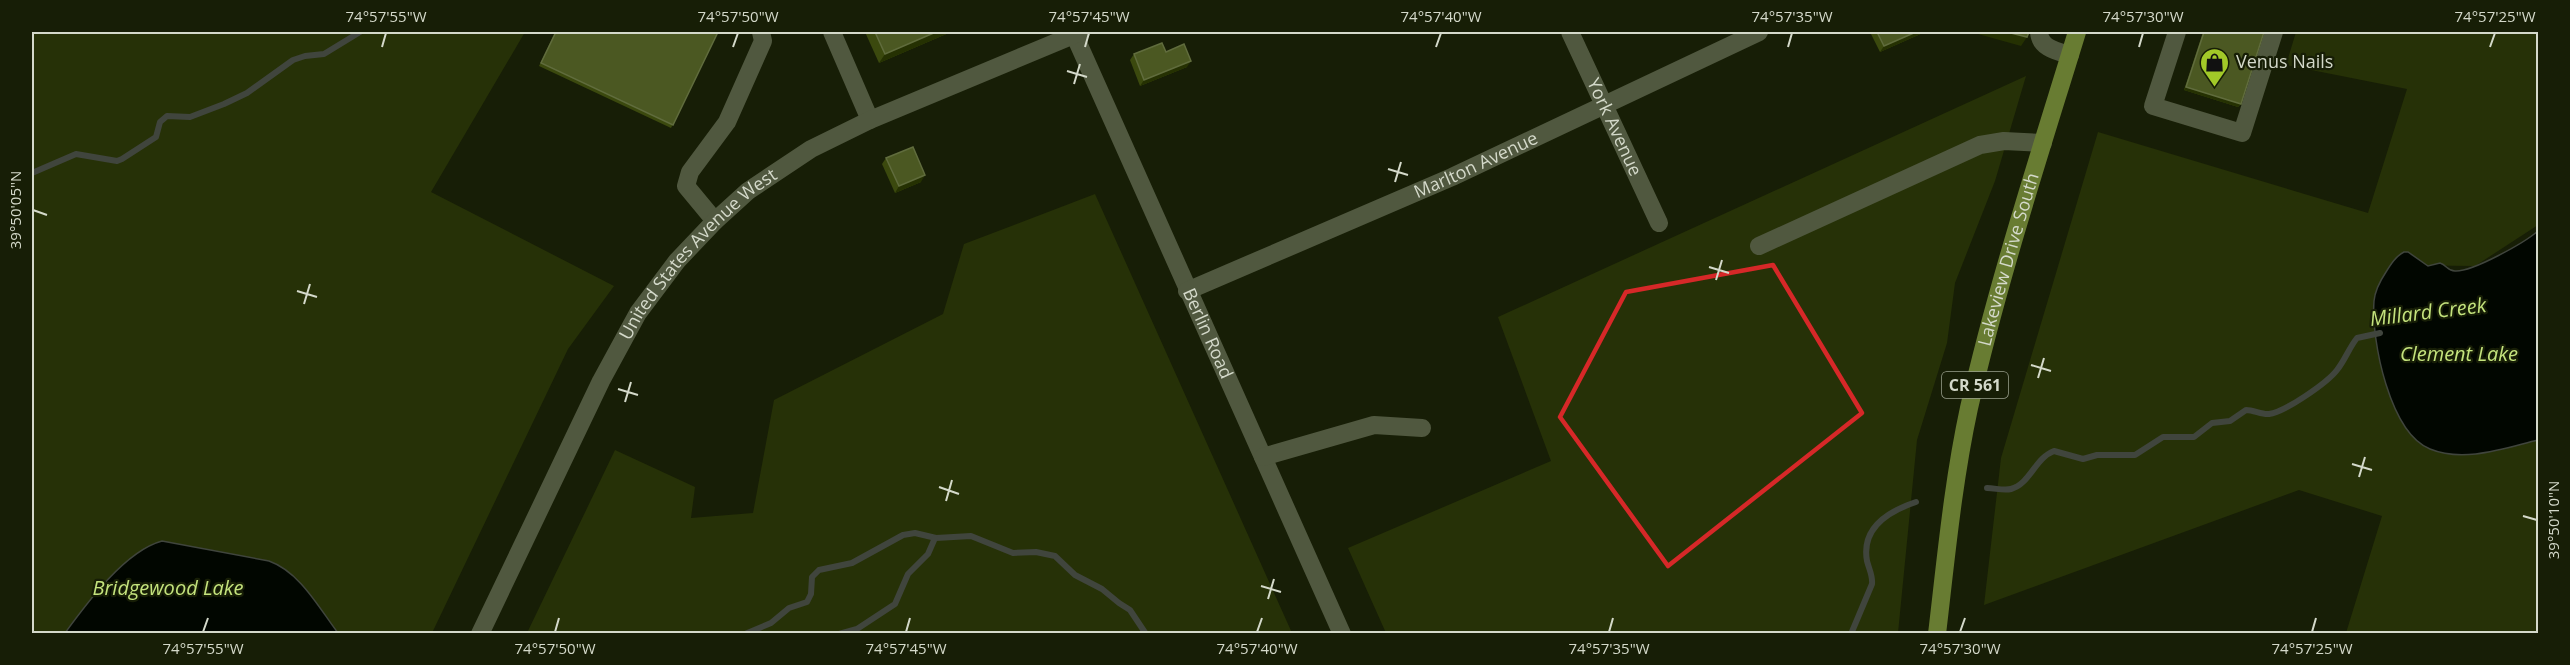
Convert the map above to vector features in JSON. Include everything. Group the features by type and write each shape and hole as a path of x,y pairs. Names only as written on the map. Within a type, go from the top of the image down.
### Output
{"main road":[{"name":"Lakeview Drive South","path":"1937,633 1951,509 1969,410 1997,295 2077,32"}],"street":[{"path":"715,221 686,186 690,172 727,122 763,41 761,32"},
{"path":"832,32 870,120"},
{"name":"York Avenue","path":"1570,32 1659,222"},
{"name":"Marlton Avenue","path":"1187,291 1452,177 1759,32"},
{"path":"2039,32 2042,43 2051,49 2070,55"},
{"path":"2177,32 2153,106 2242,133 2274,32"},
{"name":"United States Avenue West","path":"480,633 601,381 638,314 677,261 715,221 748,191 811,149 870,120 1077,33"},
{"name":"Berlin Road","path":"1077,33 1187,291 1342,633"},
{"path":"1759,246 1980,146 2004,141 2043,143"},
{"path":"1263,457 1374,425 1422,428"}],"highlighted area":[{"path":"1773,265 1862,413 1668,566 1560,417 1626,292"}],"green space":[{"path":"32,32 525,32 431,192 614,286 568,349 432,633 32,633"},
{"path":"2296,32 2538,32 2538,225 2475,266 2390,265 2538,438 2538,633 2346,633 2382,516 2299,490 1984,605 2001,458 2098,132 2368,213 2407,89 2286,65"},
{"path":"2026,76 1995,181 1955,283 1947,343 1917,440 1898,633 1386,633 1348,548 1551,461 1498,317"},
{"path":"1095,194 1292,633 527,633 615,450 695,487 691,518 753,513 774,400 943,314 964,244"}],"water":[{"name":"Clement Lake","path":"2538,231 2538,440 2484,453 2457,455 2430,449 2416,440 2404,425 2386,384 2374,318 2375,297 2380,282 2394,260 2404,252 2408,252 2428,266 2440,263 2451,270 2464,270 2498,255"},
{"name":"Bridgewood Lake","path":"162,541 269,561 280,566 308,592 338,633 65,633 96,593 121,567 134,555"}],"building":[{"path":"556,32 718,32 673,125 541,63"},
{"path":"875,32 936,32 885,54"},
{"path":"1877,32 1916,32 1884,46"},
{"path":"2007,32 2029,32 2027,37"},
{"path":"2204,32 2264,32 2241,104 2186,87"},
{"path":"1162,43 1166,52 1184,44 1191,61 1144,80 1134,54"},
{"path":"913,147 925,175 899,186 886,158"}],"waterway":[{"path":"32,173 76,154 117,161 122,159 156,137 160,122 167,116 190,117 224,104 247,93 293,60 324,54 360,32"},
{"name":"Millard Creek","path":"1987,488 2008,490 2018,486 2047,454 2054,451 2083,459 2097,455 2135,455 2163,437 2194,437 2212,423 2230,421 2246,410 2266,414 2276,412 2305,396 2332,376 2357,338 2380,333"},
{"name":"Millard Creek","path":"1851,634 1872,584 1867,561 1868,539 1879,522 1896,510 1916,502"},
{"name":"Millard Creek","path":"745,634 771,623 789,608 807,602 811,594 812,577 819,570 852,563 903,535 915,533 936,538 971,536 1013,553 1036,552 1055,556 1075,575 1102,589 1130,610 1146,634"},
{"name":"Millard Creek","path":"839,634 857,629 895,604 908,574 928,554 935,538"}],"place":[{"name":"Venus Nails","path":"2215,88"}]}
